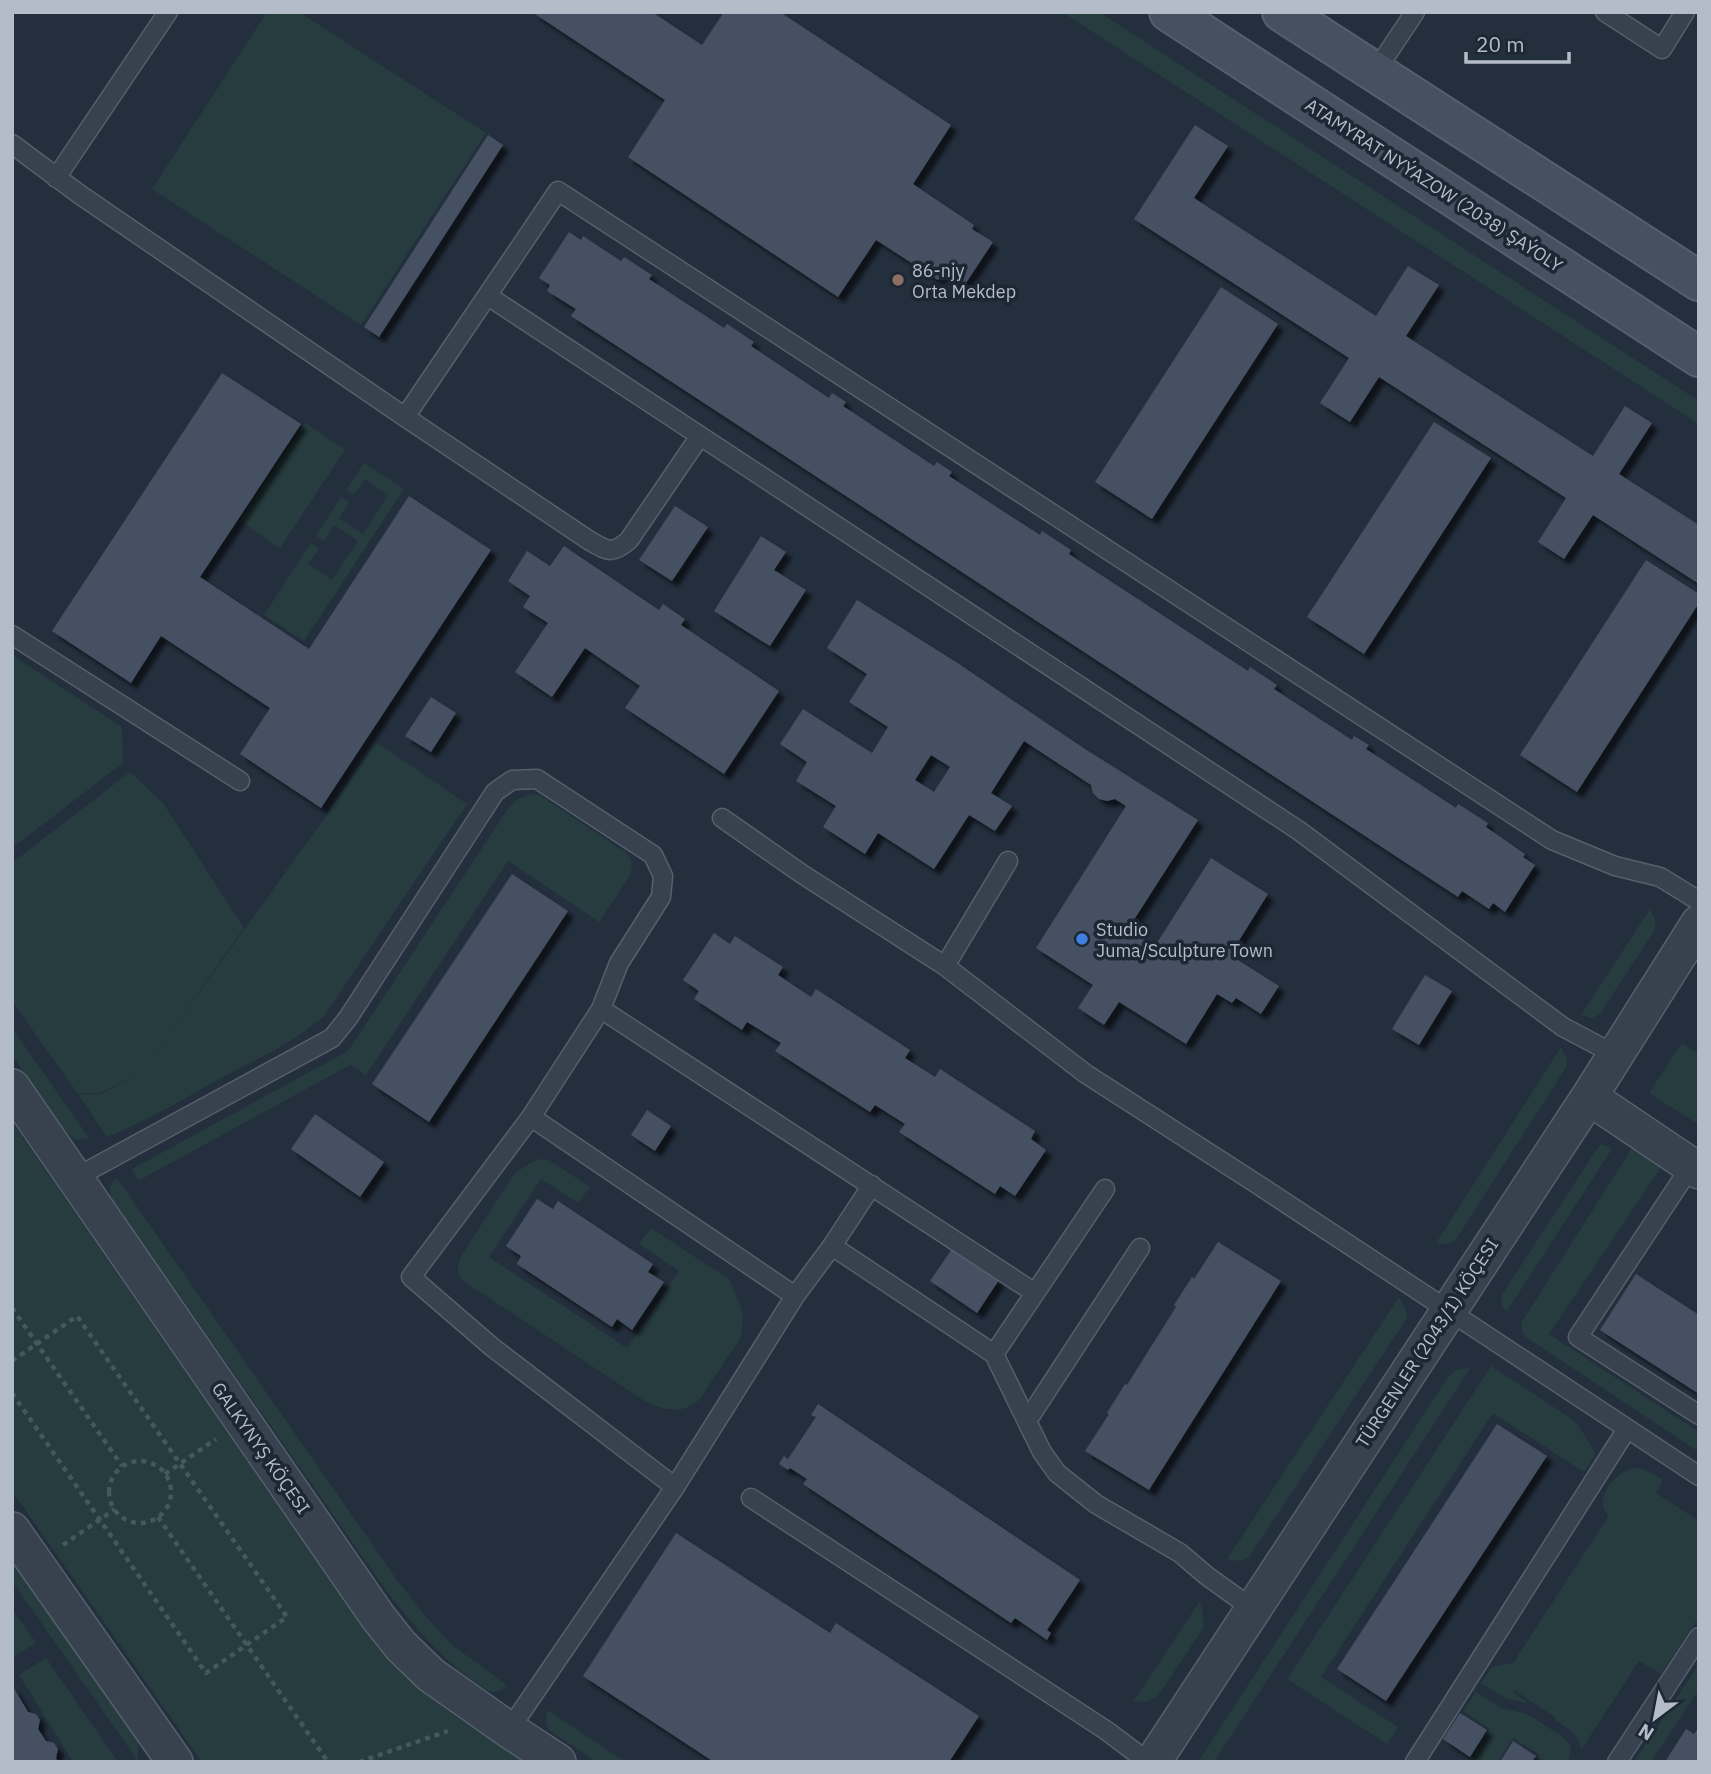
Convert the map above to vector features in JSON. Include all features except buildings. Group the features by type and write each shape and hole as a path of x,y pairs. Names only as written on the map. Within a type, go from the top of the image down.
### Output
{"main road":[{"name":"ATAMYRAT NYÝAZOW (2038) ŞAÝOLY","path":"1169,12 1699,357"},
{"path":"1282,12 1699,281"}],"street":[{"name":"TÜRGENLER (2043/1) KÖÇESI","path":"1150,1762 1589,1097 1699,923"},
{"name":"GALKYNYŞ KÖÇESI","path":"12,1087 378,1617 401,1646 431,1675 558,1762"},
{"path":"1589,1097 1695,1168"},
{"path":"12,1530 175,1762"}],"lane":[{"path":"57,178 168,12"},
{"path":"1375,72 1415,12"},
{"path":"1605,12 1662,49 1685,12"},
{"path":"12,144 57,178 405,417 608,551 619,549 629,540 700,436"},
{"path":"405,417 558,191 1552,840 1615,866 1660,877 1699,901"},
{"path":"488,296 1298,830 1563,1027 1616,1055"},
{"path":"12,635 240,781"},
{"path":"75,1178 332,1038 348,1018 495,792 512,780 537,779 653,855 663,876 661,897 619,963 601,1009 531,1117 411,1277 492,1347 675,1487"},
{"path":"722,818 802,874 945,965 1086,1074 1699,1476"},
{"path":"945,965 1008,861"},
{"path":"601,1009 1035,1293"},
{"path":"531,1117 795,1296"},
{"path":"1695,1168 1578,1337 1699,1415"},
{"path":"509,1730 675,1487 795,1296 872,1185"},
{"path":"994,1354 1105,1189"},
{"path":"832,1246 994,1354 1042,1452 1057,1473 1096,1504 1180,1553 1253,1609"},
{"path":"1027,1421 1140,1248"},
{"path":"1415,1762 1627,1429"},
{"path":"751,1499 1107,1731 1150,1762"},
{"path":"1617,1762 1699,1637"}],"path":[{"path":"12,1308 122,1466"},
{"path":"12,1361 78,1316 287,1617 206,1672 12,1393"},
{"path":"165,1474 226,1432"},
{"path":"135,1461 149,1461 165,1474 170,1480 172,1494 168,1507 158,1517 145,1523 131,1522 119,1515 111,1504 109,1489 113,1476 122,1466 135,1461"},
{"path":"55,1550 115,1509"},
{"path":"158,1517 328,1762"},
{"path":"359,1762 454,1728"}],"green space":[{"path":"267,12 299,12 486,133 361,325 152,189"},
{"path":"1062,12 1099,12 1699,401 1699,424"},
{"path":"305,423 345,450 280,548 240,521"},
{"path":"364,463 404,489 304,641 264,615 311,543 319,549 308,564 332,580 358,541 334,525 324,541 316,536 341,497 349,502 339,518 363,534 388,495 365,479 354,495 346,490"},
{"path":"12,655 122,727 123,763 12,848"},
{"path":"376,742 467,804 325,1015 302,1034 276,1049 151,1117 107,1137 79,1095 101,1094 142,1072 100,1093 78,1094 12,1001 12,863 130,772 163,803 244,928 149,1062"},
{"path":"531,794 541,796 625,852 631,859 632,872 599,922 508,861 366,1075 350,1065 138,1181 132,1169 348,1051 509,807 518,799"},
{"path":"1650,909 1656,928 1600,1014 1592,1018 1581,1015"},
{"path":"12,1028 89,1138 76,1140 68,1135 12,1055"},
{"path":"1682,1043 1699,1054 1699,1125 1649,1093"},
{"path":"1561,1047 1567,1059 1567,1066 1455,1241 1436,1243"},
{"path":"12,1122 324,1572 371,1635 418,1687 457,1717 525,1762 202,1762 12,1491"},
{"path":"1601,1145 1612,1149 1507,1311 1502,1303 1503,1293"},
{"path":"1634,1145 1663,1164 1549,1334 1699,1432 1699,1452 1523,1334 1521,1323"},
{"path":"542,1159 549,1160 590,1187 578,1203 541,1179 489,1257 627,1348 679,1271 639,1244 651,1228 730,1280 741,1307 741,1337 694,1404 674,1410 646,1402 462,1280 458,1274 461,1256 515,1173"},
{"path":"117,1178 397,1580 452,1645 507,1685 503,1689 488,1691 458,1669 420,1631 385,1589 112,1199 110,1187"},
{"path":"1399,1297 1407,1318 1249,1557 1239,1561 1227,1559"},
{"path":"1491,1366 1572,1419 1595,1452 1594,1457 1584,1472 1493,1413 1321,1677 1398,1727 1387,1744 1287,1679"},
{"path":"1471,1367 1214,1762 1198,1762 1448,1377 1456,1370"},
{"path":"1632,1468 1649,1471 1663,1480 1656,1493 1699,1521 1699,1617 1661,1674 1639,1661 1581,1750 1576,1736 1555,1720 1556,1718 1514,1690 1513,1692 1530,1704 1505,1698 1481,1683 1492,1667 1513,1663 1608,1517 1603,1503 1609,1485"},
{"path":"12,1559 138,1740 138,1761 12,1581"},
{"path":"1200,1601 1204,1627 1158,1696 1149,1701 1133,1702"},
{"path":"12,1609 36,1643 12,1658"},
{"path":"46,1658 118,1762 73,1762 19,1675"},
{"path":"1699,1664 1699,1689 1651,1762 1634,1762"},
{"path":"1476,1692 1501,1708 1527,1714 1560,1735 1571,1747 1568,1762 1536,1762 1540,1755 1513,1738 1497,1762 1472,1762 1470,1760 1490,1729 1463,1711"},
{"path":"547,1710 625,1762 597,1762 550,1731 546,1724"}],"place":[{"name":"86-njy Orta Mekdep","path":"898,280"},
{"name":"Studio Juma/Sculpture Town","path":"1082,939"}]}
